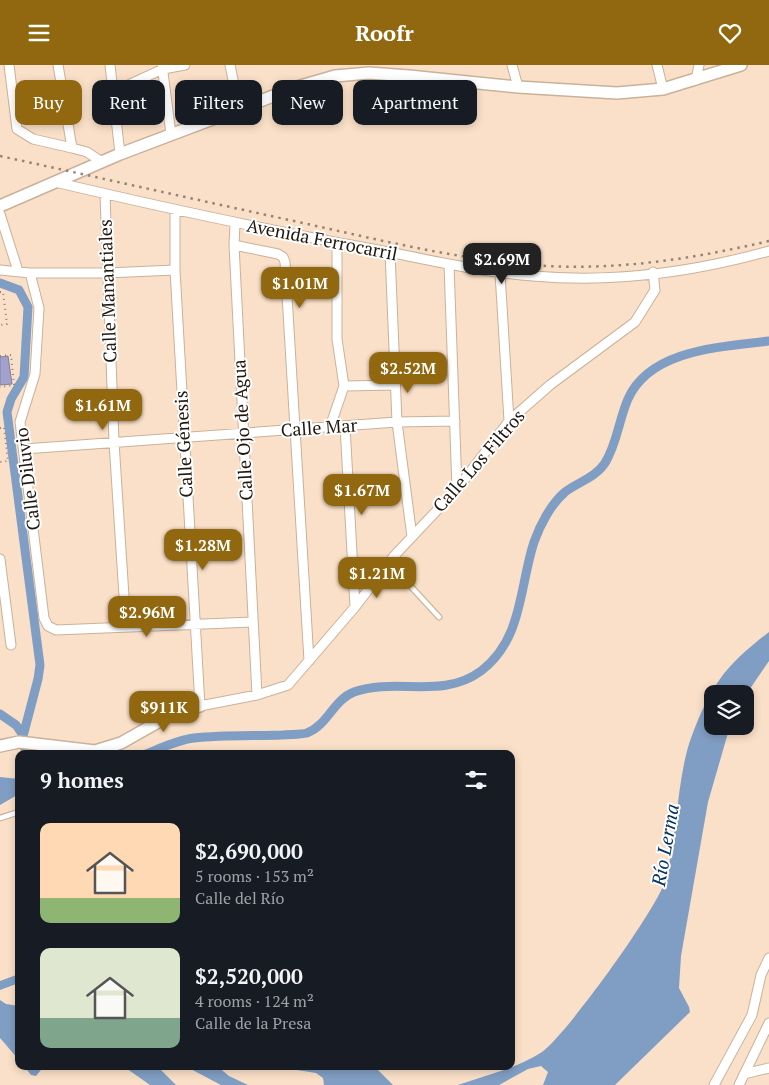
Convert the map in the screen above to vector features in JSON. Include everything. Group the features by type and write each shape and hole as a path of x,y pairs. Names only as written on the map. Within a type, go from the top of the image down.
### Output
{"street":[{"path":"9,65 17,129 33,139 87,151 102,162"},
{"path":"58,65 72,148"},
{"path":"110,65 112,80"},
{"path":"137,80 163,67 185,65"},
{"path":"230,65 233,80"},
{"path":"512,65 518,87"},
{"path":"657,65 663,89"},
{"path":"696,80 699,65"},
{"path":"262,100 297,87 335,76 361,74 409,76 518,87 617,93 663,89 741,65"},
{"path":"163,67 171,134"},
{"path":"117,125 120,154"},
{"path":"0,206 120,154 195,125"},
{"name":"Avenida Ferrocarril","path":"55,182 235,224 390,252 449,265 535,277 625,277 653,272 694,269 769,251"},
{"name":"Calle Manantiales","path":"105,194 114,442 126,627"},
{"name":"Calle Génesis","path":"175,211 175,270 183,437 200,706"},
{"path":"0,214 18,271"},
{"name":"Calle Ojo de Agua","path":"235,224 234,245 257,695"},
{"path":"330,427 344,386 337,339 337,243"},
{"path":"234,245 283,257 296,430 309,661"},
{"path":"390,252 397,423 412,537"},
{"path":"449,265 457,489"},
{"path":"0,270 30,273 107,273 175,270"},
{"name":"Calle Los Filtros","path":"98,750 121,743 174,713 257,695 288,685 355,607 394,556 457,489 509,421 550,385 635,323 655,289 653,272"},
{"name":"Calle Diluvio","path":"30,273 38,308 35,374 20,422 44,618 48,626 56,630 126,627"},
{"path":"500,273 509,421"},
{"path":"344,386 395,385"},
{"name":"Calle Mar","path":"24,449 345,426 455,421"},
{"path":"345,426 355,607"},
{"path":"0,559 11,645"},
{"path":"126,627 253,622"},
{"name":"Calle Los Filtros","path":"0,746 19,742 60,750"},
{"path":"714,1085 752,1015 761,975 769,958"},
{"path":"738,1085 769,1023"},
{"path":"744,1074 769,1068"}],"lane":[{"path":"394,556 402,562 404,579 439,617"},
{"path":"0,818 15,813"}],"path":[{"path":"0,292 3,292 8,324 0,325"},
{"path":"0,356 11,355 14,385 0,387"},
{"path":"0,428 4,427 8,461 0,462"}],"water":[{"path":"769,632 769,661 753,685 716,685 725,672"},
{"path":"704,707 704,735 727,735 708,802 681,956 679,988 690,1012 615,1085 543,1085 548,1072 541,1066 528,1069 499,1085 458,1085 503,1070 515,1070 515,1066 542,1052 570,1022 610,971 629,943 646,917 665,881 672,849 683,767"},
{"path":"0,777 15,779 15,796 0,805"},
{"path":"15,975 15,984 0,990 0,981"},
{"path":"0,1000 6,1004 15,1005 15,1055 0,1038"},
{"path":"27,1070 41,1070 36,1076 31,1075"},
{"path":"129,1070 161,1070 176,1085 150,1085"},
{"path":"193,1070 222,1070 229,1076 248,1085 221,1085"},
{"path":"297,1070 378,1070 393,1085 324,1085 323,1078 316,1073"}],"building":[{"path":"8,356 12,384 0,385 0,357"}],"waterway":[{"path":"0,283 19,290 28,307 24,377 11,399 7,412 40,665 23,736"},
{"path":"156,750 175,742 194,738 307,733 320,724 341,701 354,692 386,686 435,686 451,684 466,680 481,671 495,658 505,644 512,628 518,612 529,559 543,522 555,502 565,492 591,476 605,463 612,448 628,399 638,382 670,360 689,353 769,341"},
{"path":"0,714 16,725 23,735"}],"railway":[{"path":"0,156 394,243 485,260 547,266 603,266 659,261 714,253 769,241"}],"water label":[{"name":"Río Lerma","path":"665,845"}]}
